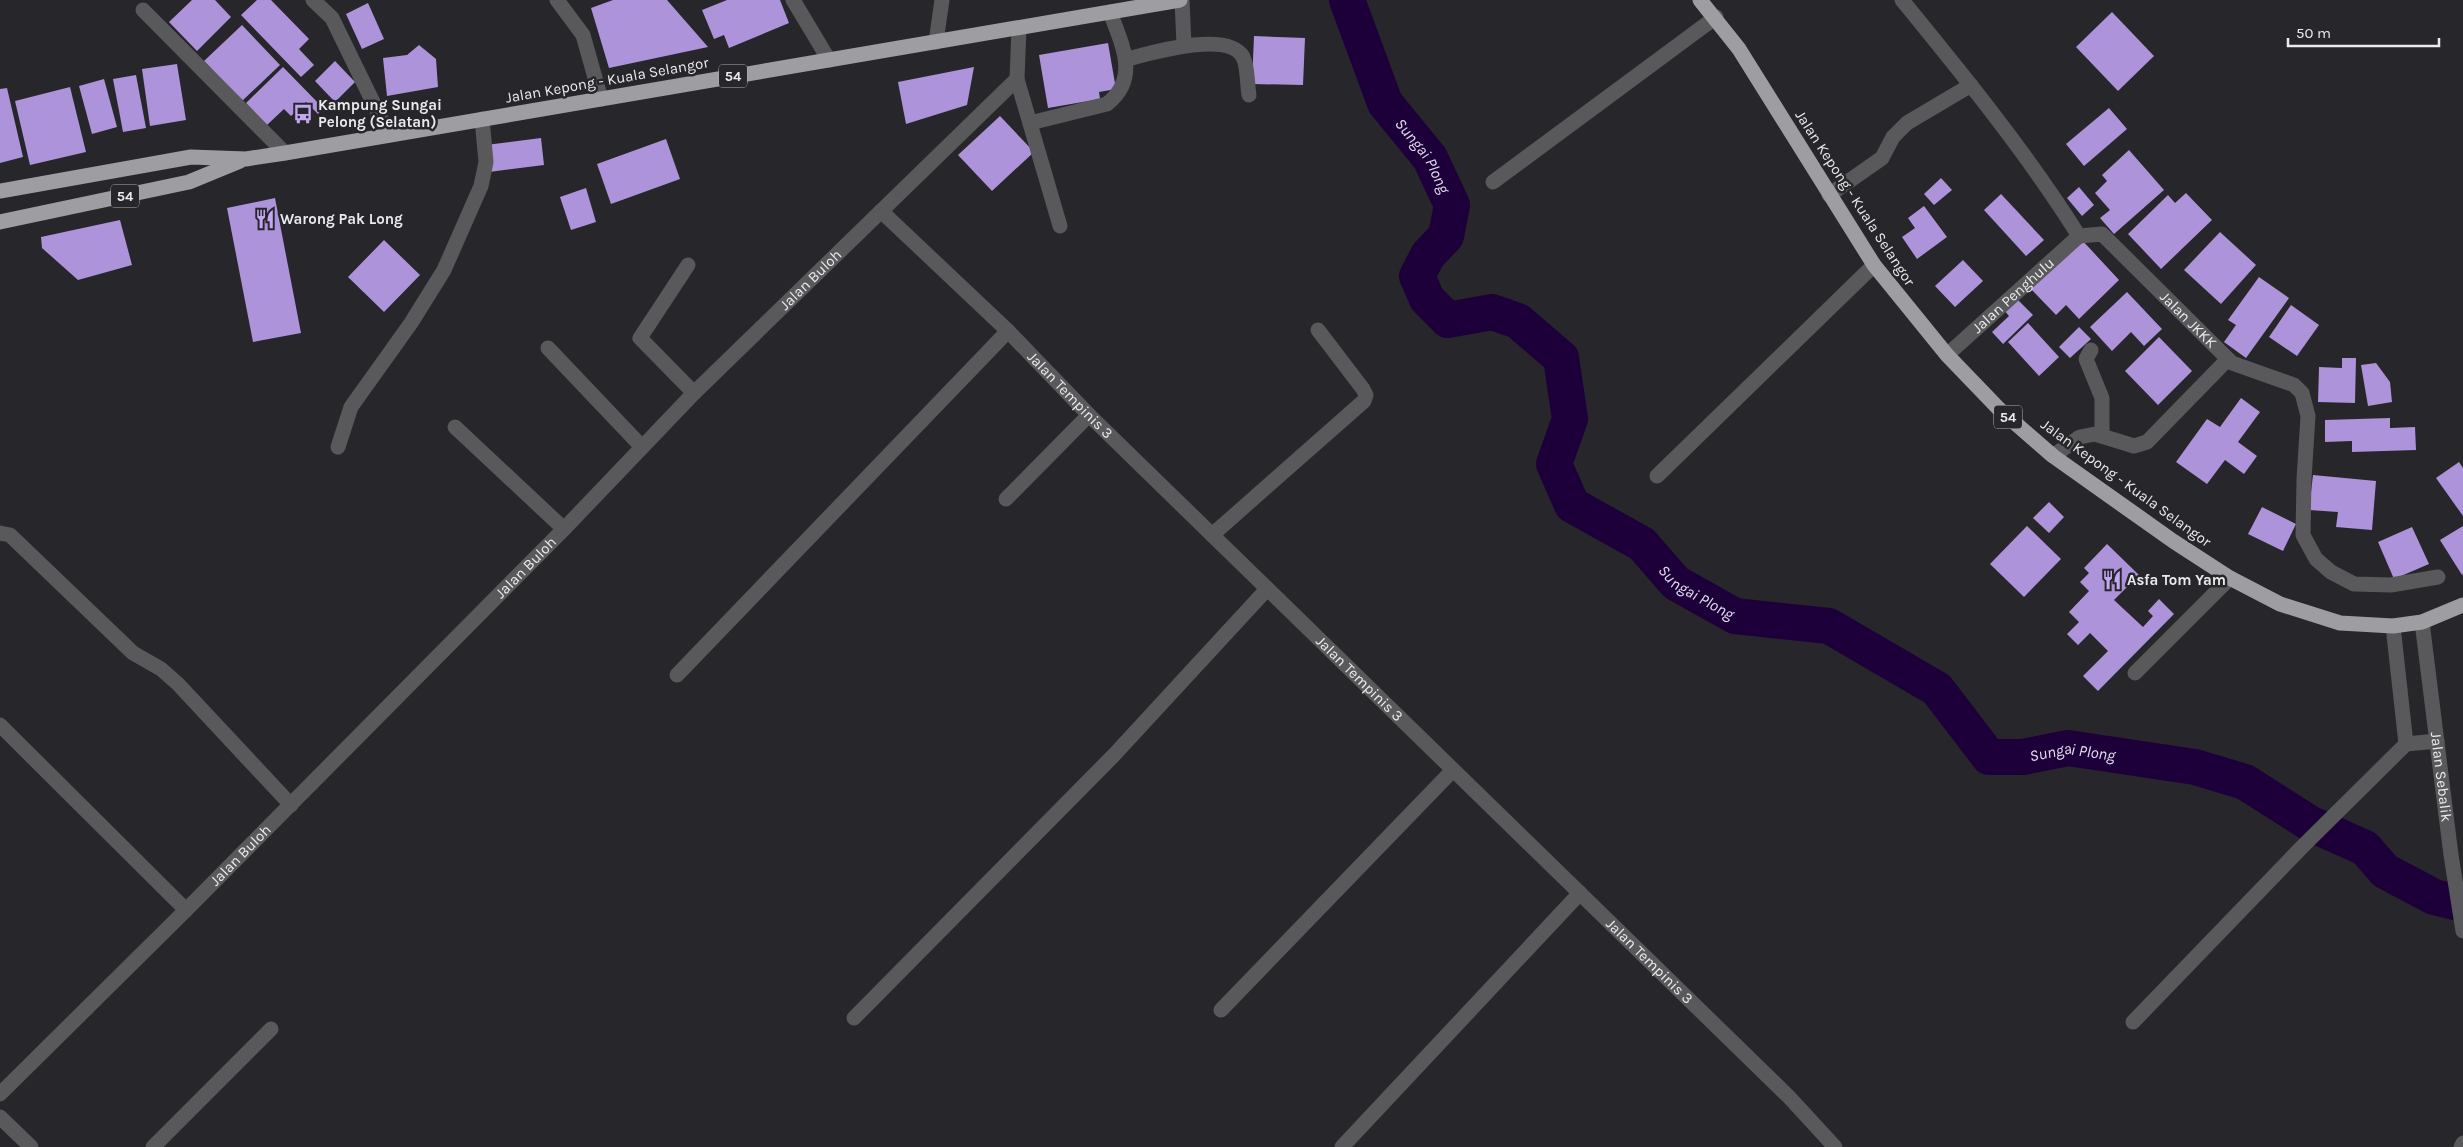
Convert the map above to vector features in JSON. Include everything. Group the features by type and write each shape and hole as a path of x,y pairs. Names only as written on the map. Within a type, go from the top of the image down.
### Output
{"highway":[{"name":"Jalan Kepong - Kuala Selangor","path":"0,191 191,157 246,159 285,153 1181,0"},
{"name":"Jalan Kepong - Kuala Selangor","path":"1705,1 1739,49 1874,265 1946,355 1999,410 2054,456 2173,541 2230,578 2280,604 2340,623 2393,626 2422,622 2463,605"},
{"name":"Jalan Kepong - Kuala Selangor","path":"0,222 189,182 246,159"}],"street":[{"path":"313,0 332,18 389,135"},
{"path":"557,0 583,35 601,99"},
{"path":"793,0 829,60"},
{"path":"936,42 942,0"},
{"path":"1181,0 1184,45"},
{"path":"1902,0 1971,85 2058,203 2079,236"},
{"path":"143,10 285,153"},
{"path":"1030,123 1107,104 1122,88 1128,59 1110,12"},
{"path":"1493,182 1716,17"},
{"path":"1019,28 1017,79 1060,226"},
{"path":"1128,59 1184,45 1227,45 1237,50 1243,58 1249,95"},
{"name":"Jalan Buloh","path":"0,1094 186,910 564,529 694,393 1017,79"},
{"path":"1830,195 1882,158 1893,137 1907,123 1971,85"},
{"path":"338,447 351,407 411,323 444,270 482,186 486,162 482,119"},
{"name":"Jalan Tempinis 3","path":"881,211 1008,331 1089,415 1789,1097 1835,1147"},
{"name":"Jalan JKKK","path":"2079,236 2102,234 2228,359 2238,366 2294,385 2306,402 2308,416 2303,535 2316,559 2331,572 2354,584 2391,585 2438,576"},
{"name":"Jalan Penghulu","path":"1946,355 2079,236"},
{"path":"688,265 640,338 694,393"},
{"path":"1658,476 1874,265"},
{"path":"1212,535 1364,401 1366,395 1363,390 1318,330"},
{"path":"677,675 1008,331"},
{"path":"548,348 642,447"},
{"path":"2091,350 2086,359 2088,368 2102,398 2102,436"},
{"path":"2054,456 2080,437 2095,434 2134,446 2148,442 2228,359"},
{"path":"1006,499 1089,415"},
{"path":"456,427 564,529"},
{"path":"0,533 10,535 133,653 161,669 178,684 290,805"},
{"path":"2134,673 2230,578"},
{"path":"854,1018 1114,755 1267,589"},
{"name":"Jalan Sebalik","path":"2422,622 2451,854 2463,931"},
{"path":"2393,626 2406,744"},
{"path":"0,725 186,910"},
{"path":"2133,1022 2302,847 2406,744 2437,741"},
{"path":"1221,1010 1453,770"},
{"path":"1342,1147 1580,893"},
{"path":"153,1147 271,1029"},
{"path":"0,1117 31,1147"},
{"path":"2460,1147 2463,1143"}],"building":[{"path":"192,0 215,0 231,17 197,51 169,22"},
{"path":"257,0 271,0 309,39 299,49 314,65 301,77 241,15"},
{"path":"613,0 667,0 708,47 609,68 591,8"},
{"path":"727,0 780,0 789,23 729,48 724,35 714,39 702,10"},
{"path":"368,3 384,39 362,49 346,14"},
{"path":"2112,12 2154,56 2118,91 2076,47"},
{"path":"242,25 280,65 242,101 204,61"},
{"path":"1254,36 1305,38 1303,85 1252,84"},
{"path":"1108,43 1116,89 1099,92 1100,99 1048,108 1039,55"},
{"path":"419,45 436,59 438,87 387,96 383,58 407,55"},
{"path":"335,61 355,82 335,102 315,81"},
{"path":"177,64 186,120 150,126 142,69"},
{"path":"283,67 323,108 318,114 306,102 291,116 284,109 267,125 246,103"},
{"path":"974,67 967,105 906,124 898,82"},
{"path":"136,75 146,128 123,132 113,79"},
{"path":"104,79 117,127 92,134 79,86"},
{"path":"70,87 86,152 30,165 15,101"},
{"path":"7,88 23,157 0,163 0,89"},
{"path":"2109,108 2127,129 2084,166 2066,144"},
{"path":"1000,116 1034,152 992,191 958,155"},
{"path":"541,138 544,165 489,172 486,145"},
{"path":"666,139 680,179 611,204 597,164"},
{"path":"2129,150 2164,190 2114,234 2100,218 2110,210 2095,193 2107,181 2102,175"},
{"path":"1941,178 1952,190 1934,205 1924,194"},
{"path":"2079,187 2094,205 2082,216 2067,198"},
{"path":"586,188 596,222 571,230 560,197"},
{"path":"2186,193 2212,220 2161,269 2128,234 2168,195 2175,203"},
{"path":"2001,194 2044,240 2026,256 1984,210"},
{"path":"275,198 301,333 253,342 227,208"},
{"path":"1924,206 1947,237 1917,259 1902,237 1915,228 1908,218"},
{"path":"120,220 132,265 78,280 42,248 41,237"},
{"path":"2220,232 2256,265 2221,304 2184,270"},
{"path":"2081,239 2119,280 2079,319 2066,305 2056,315 2030,288"},
{"path":"384,240 420,275 384,312 348,277"},
{"path":"1963,260 1983,281 1955,307 1935,286"},
{"path":"2259,277 2289,298 2246,358 2224,342 2236,325 2228,320"},
{"path":"2127,292 2162,329 2144,346 2131,332 2112,351 2090,327"},
{"path":"2016,298 2033,315 2003,344 1992,332 2009,316 2004,310"},
{"path":"2291,305 2319,325 2297,356 2269,337"},
{"path":"2028,323 2059,357 2039,376 2008,342"},
{"path":"2079,327 2091,339 2070,358 2059,347"},
{"path":"2159,337 2192,371 2158,405 2125,371"},
{"path":"2342,358 2356,358 2355,403 2318,402 2319,367 2342,368"},
{"path":"2376,363 2390,382 2392,402 2368,406 2361,365"},
{"path":"2241,398 2260,412 2238,442 2257,456 2244,474 2225,460 2207,484 2176,462 2207,419 2220,427"},
{"path":"2390,418 2390,428 2415,427 2416,450 2352,452 2352,441 2325,442 2325,420"},
{"path":"2459,462 2463,468 2463,516 2436,478"},
{"path":"2313,475 2376,481 2372,530 2336,527 2338,512 2309,510"},
{"path":"2049,502 2064,517 2049,533 2033,518"},
{"path":"2262,507 2296,524 2283,551 2248,534"},
{"path":"2027,526 2061,559 2024,597 1990,564"},
{"path":"2463,526 2463,574 2462,575 2440,540"},
{"path":"2412,527 2429,564 2394,579 2378,542"},
{"path":"2107,544 2139,575 2114,600 2143,627 2153,616 2148,611 2159,599 2174,614 2098,691 2083,676 2108,651 2090,633 2078,645 2067,634 2079,622 2069,612 2089,591 2080,582 2089,573 2084,568"}],"waterway":[{"name":"Sungai Plong","path":"1347,0 1385,103 1430,158 1452,205 1446,236 1428,255 1417,276 1427,299 1448,320 1492,312 1518,321 1561,358 1570,419 1554,464 1572,505 1642,544 1676,583 1735,616 1829,626 1937,689 1989,757 2023,757 2068,748 2195,767 2245,782 2311,824 2365,848 2385,871 2434,897 2463,904"}],"place":[{"name":"Kampung Sungai Pelong (Selatan)","path":"303,114"},
{"name":"Warong Pak Long","path":"265,219"},
{"name":"Asfa Tom Yam","path":"2112,580"}]}
